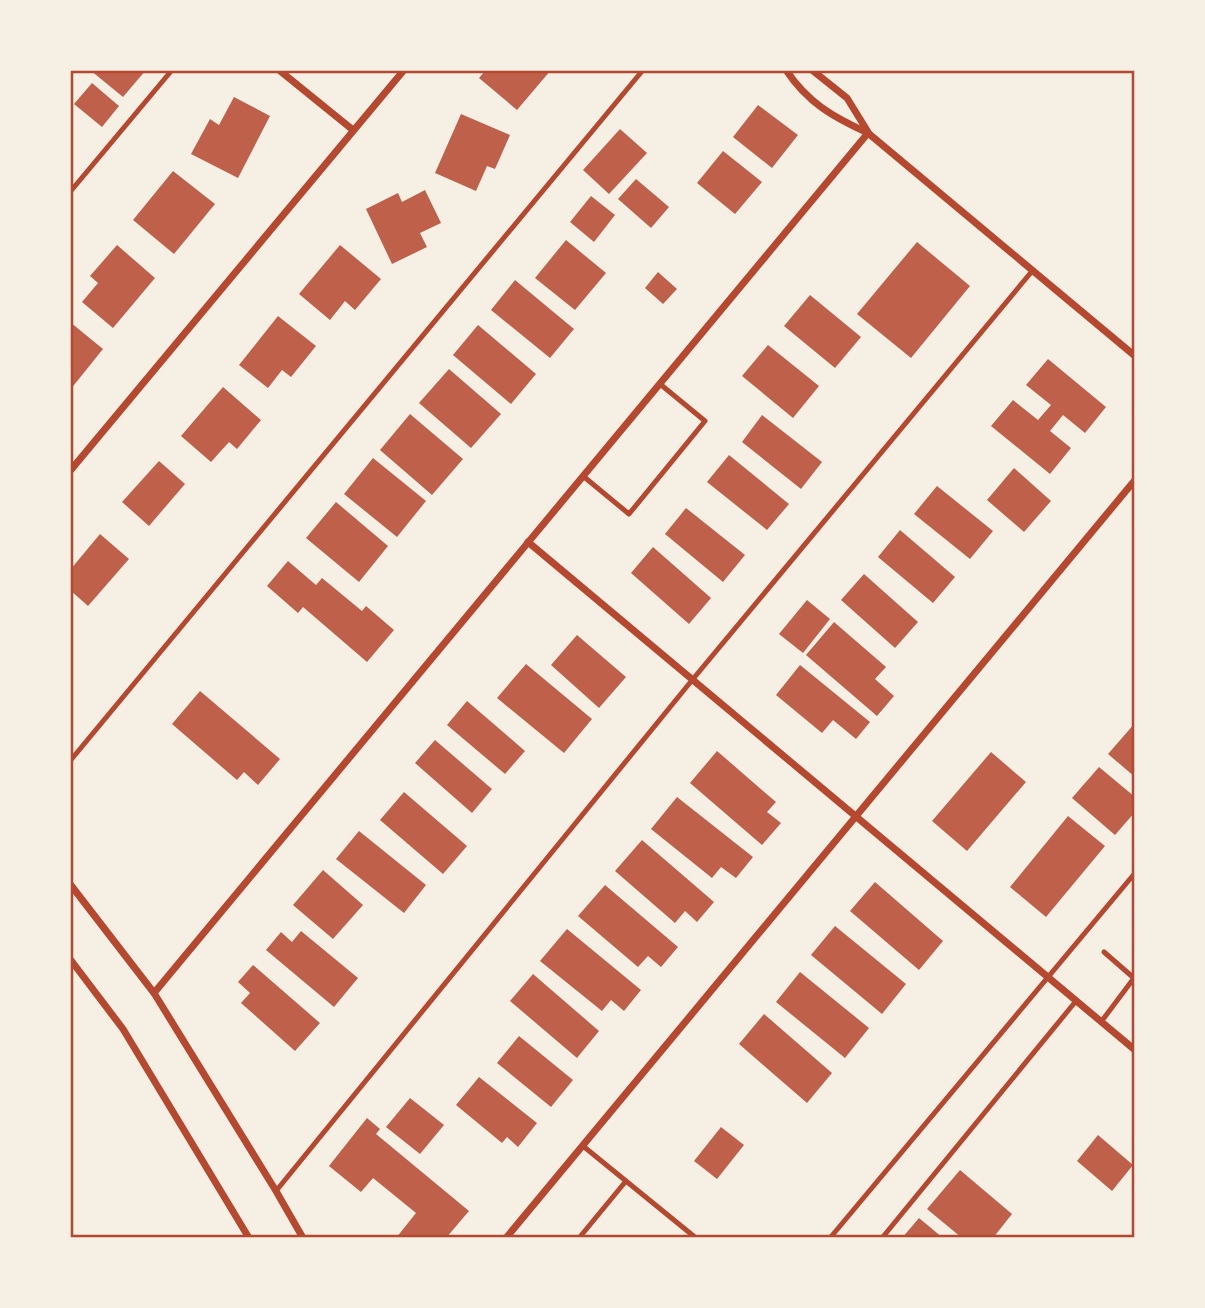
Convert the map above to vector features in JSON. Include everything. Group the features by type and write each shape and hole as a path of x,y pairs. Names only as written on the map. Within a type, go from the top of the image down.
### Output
{"street":[{"path":"279,70 353,130"},
{"path":"70,471 404,70"},
{"path":"786,70 797,87 832,116 868,133 1135,356"},
{"path":"812,70 848,98 868,133"},
{"path":"154,993 868,133"},
{"path":"506,1238 1135,480"},
{"path":"528,542 1135,1051"},
{"path":"70,884 154,993 303,1238"},
{"path":"70,960 123,1029 249,1238"}],"lane":[{"path":"70,192 172,70"},
{"path":"70,761 643,70"},
{"path":"276,1191 693,679 1033,270"},
{"path":"583,477 629,514 705,421 660,384"},
{"path":"830,1238 1135,873"},
{"path":"1101,1022 1134,978 1104,952"},
{"path":"883,1238 1076,1001"},
{"path":"583,1146 696,1238"},
{"path":"579,1238 626,1181"}],"building":[{"path":"90,70 146,70 123,97"},
{"path":"486,70 551,70 517,110 479,78"},
{"path":"92,83 119,106 102,127 74,104"},
{"path":"234,97 270,116 238,178 191,154 210,119 219,125"},
{"path":"758,105 798,135 772,168 733,137"},
{"path":"461,114 510,135 495,169 487,166 476,191 435,173"},
{"path":"620,129 647,153 609,194 583,170"},
{"path":"723,151 762,182 735,214 697,183"},
{"path":"173,171 215,204 174,254 133,220"},
{"path":"636,179 669,207 651,228 618,199"},
{"path":"425,190 441,223 420,233 427,247 392,264 366,209 398,193 402,202"},
{"path":"591,196 615,215 594,242 570,222"},
{"path":"566,240 606,273 575,310 535,278"},
{"path":"917,242 970,286 911,358 857,314"},
{"path":"117,245 155,278 113,328 82,302 98,283 90,276"},
{"path":"340,245 381,279 355,310 345,301 330,320 299,294"},
{"path":"658,272 677,289 663,304 645,288"},
{"path":"515,280 574,329 550,358 491,310"},
{"path":"810,295 861,337 835,368 784,326"},
{"path":"278,316 316,346 291,377 282,370 268,388 239,365"},
{"path":"70,322 103,349 70,390"},
{"path":"478,325 536,374 511,404 453,355"},
{"path":"768,345 819,386 793,418 742,376"},
{"path":"1048,359 1106,407 1085,433 1063,415 1050,431 1071,448 1050,474 991,426 1013,400 1038,420 1051,405 1026,385"},
{"path":"449,369 501,414 471,448 419,403"},
{"path":"223,387 261,420 237,449 229,442 211,462 181,436"},
{"path":"410,414 463,459 432,495 380,450"},
{"path":"762,415 822,462 801,489 742,442"},
{"path":"729,455 789,504 767,530 707,482"},
{"path":"373,458 426,501 397,537 344,494"},
{"path":"159,461 185,484 149,526 122,502"},
{"path":"1014,468 1051,501 1024,532 987,500"},
{"path":"937,486 993,531 970,559 914,514"},
{"path":"336,502 388,546 359,582 306,538"},
{"path":"686,508 745,555 723,582 665,534"},
{"path":"900,530 955,577 933,603 878,557"},
{"path":"100,534 129,559 88,606 70,590 70,570"},
{"path":"653,547 711,598 689,624 631,573"},
{"path":"288,561 316,585 322,578 362,611 366,606 394,630 367,662 303,607 298,613 267,586"},
{"path":"864,574 918,622 895,648 841,600"},
{"path":"807,600 830,619 803,653 779,634"},
{"path":"834,622 886,667 875,679 894,696 877,716 806,655"},
{"path":"577,635 626,677 599,708 551,665"},
{"path":"526,664 592,719 564,753 497,698"},
{"path":"800,665 870,722 856,739 833,720 822,733 776,695"},
{"path":"200,691 280,759 258,785 244,772 237,780 172,724"},
{"path":"467,701 525,751 505,774 447,725"},
{"path":"1135,723 1135,777 1108,754"},
{"path":"435,740 492,789 472,813 415,763"},
{"path":"717,751 776,802 767,812 781,823 762,845 690,783"},
{"path":"991,752 1026,782 967,851 932,821"},
{"path":"1099,767 1135,797 1135,812 1115,835 1072,798"},
{"path":"404,792 467,846 443,874 380,820"},
{"path":"677,797 753,857 736,878 721,867 712,878 651,829"},
{"path":"1068,816 1105,846 1046,917 1010,887"},
{"path":"359,831 426,885 404,913 336,859"},
{"path":"642,840 714,902 697,922 685,911 675,923 615,871"},
{"path":"323,870 363,905 333,939 293,905"},
{"path":"875,882 943,941 919,970 850,911"},
{"path":"605,885 678,947 661,967 648,956 638,967 578,916"},
{"path":"835,926 906,984 882,1014 811,955"},
{"path":"567,929 641,990 624,1011 611,1000 602,1011 540,961"},
{"path":"301,931 358,978 334,1007 266,950 281,932 292,942"},
{"path":"253,965 320,1023 295,1051 241,1003 250,993 238,982"},
{"path":"800,972 869,1028 845,1058 776,1002"},
{"path":"533,974 599,1031 577,1058 510,1001"},
{"path":"764,1014 832,1073 807,1103 739,1044"},
{"path":"519,1036 573,1080 551,1107 497,1063"},
{"path":"479,1077 537,1123 518,1147 507,1137 502,1143 456,1105"},
{"path":"410,1098 444,1125 420,1154 386,1127"},
{"path":"367,1118 380,1129 376,1134 469,1211 446,1238 396,1238 416,1213 373,1178 361,1192 329,1166"},
{"path":"721,1127 744,1145 717,1179 694,1161"},
{"path":"1098,1135 1133,1165 1112,1191 1077,1161"},
{"path":"960,1170 1012,1214 993,1238 962,1238 927,1209"},
{"path":"919,1218 943,1238 902,1238"}]}
